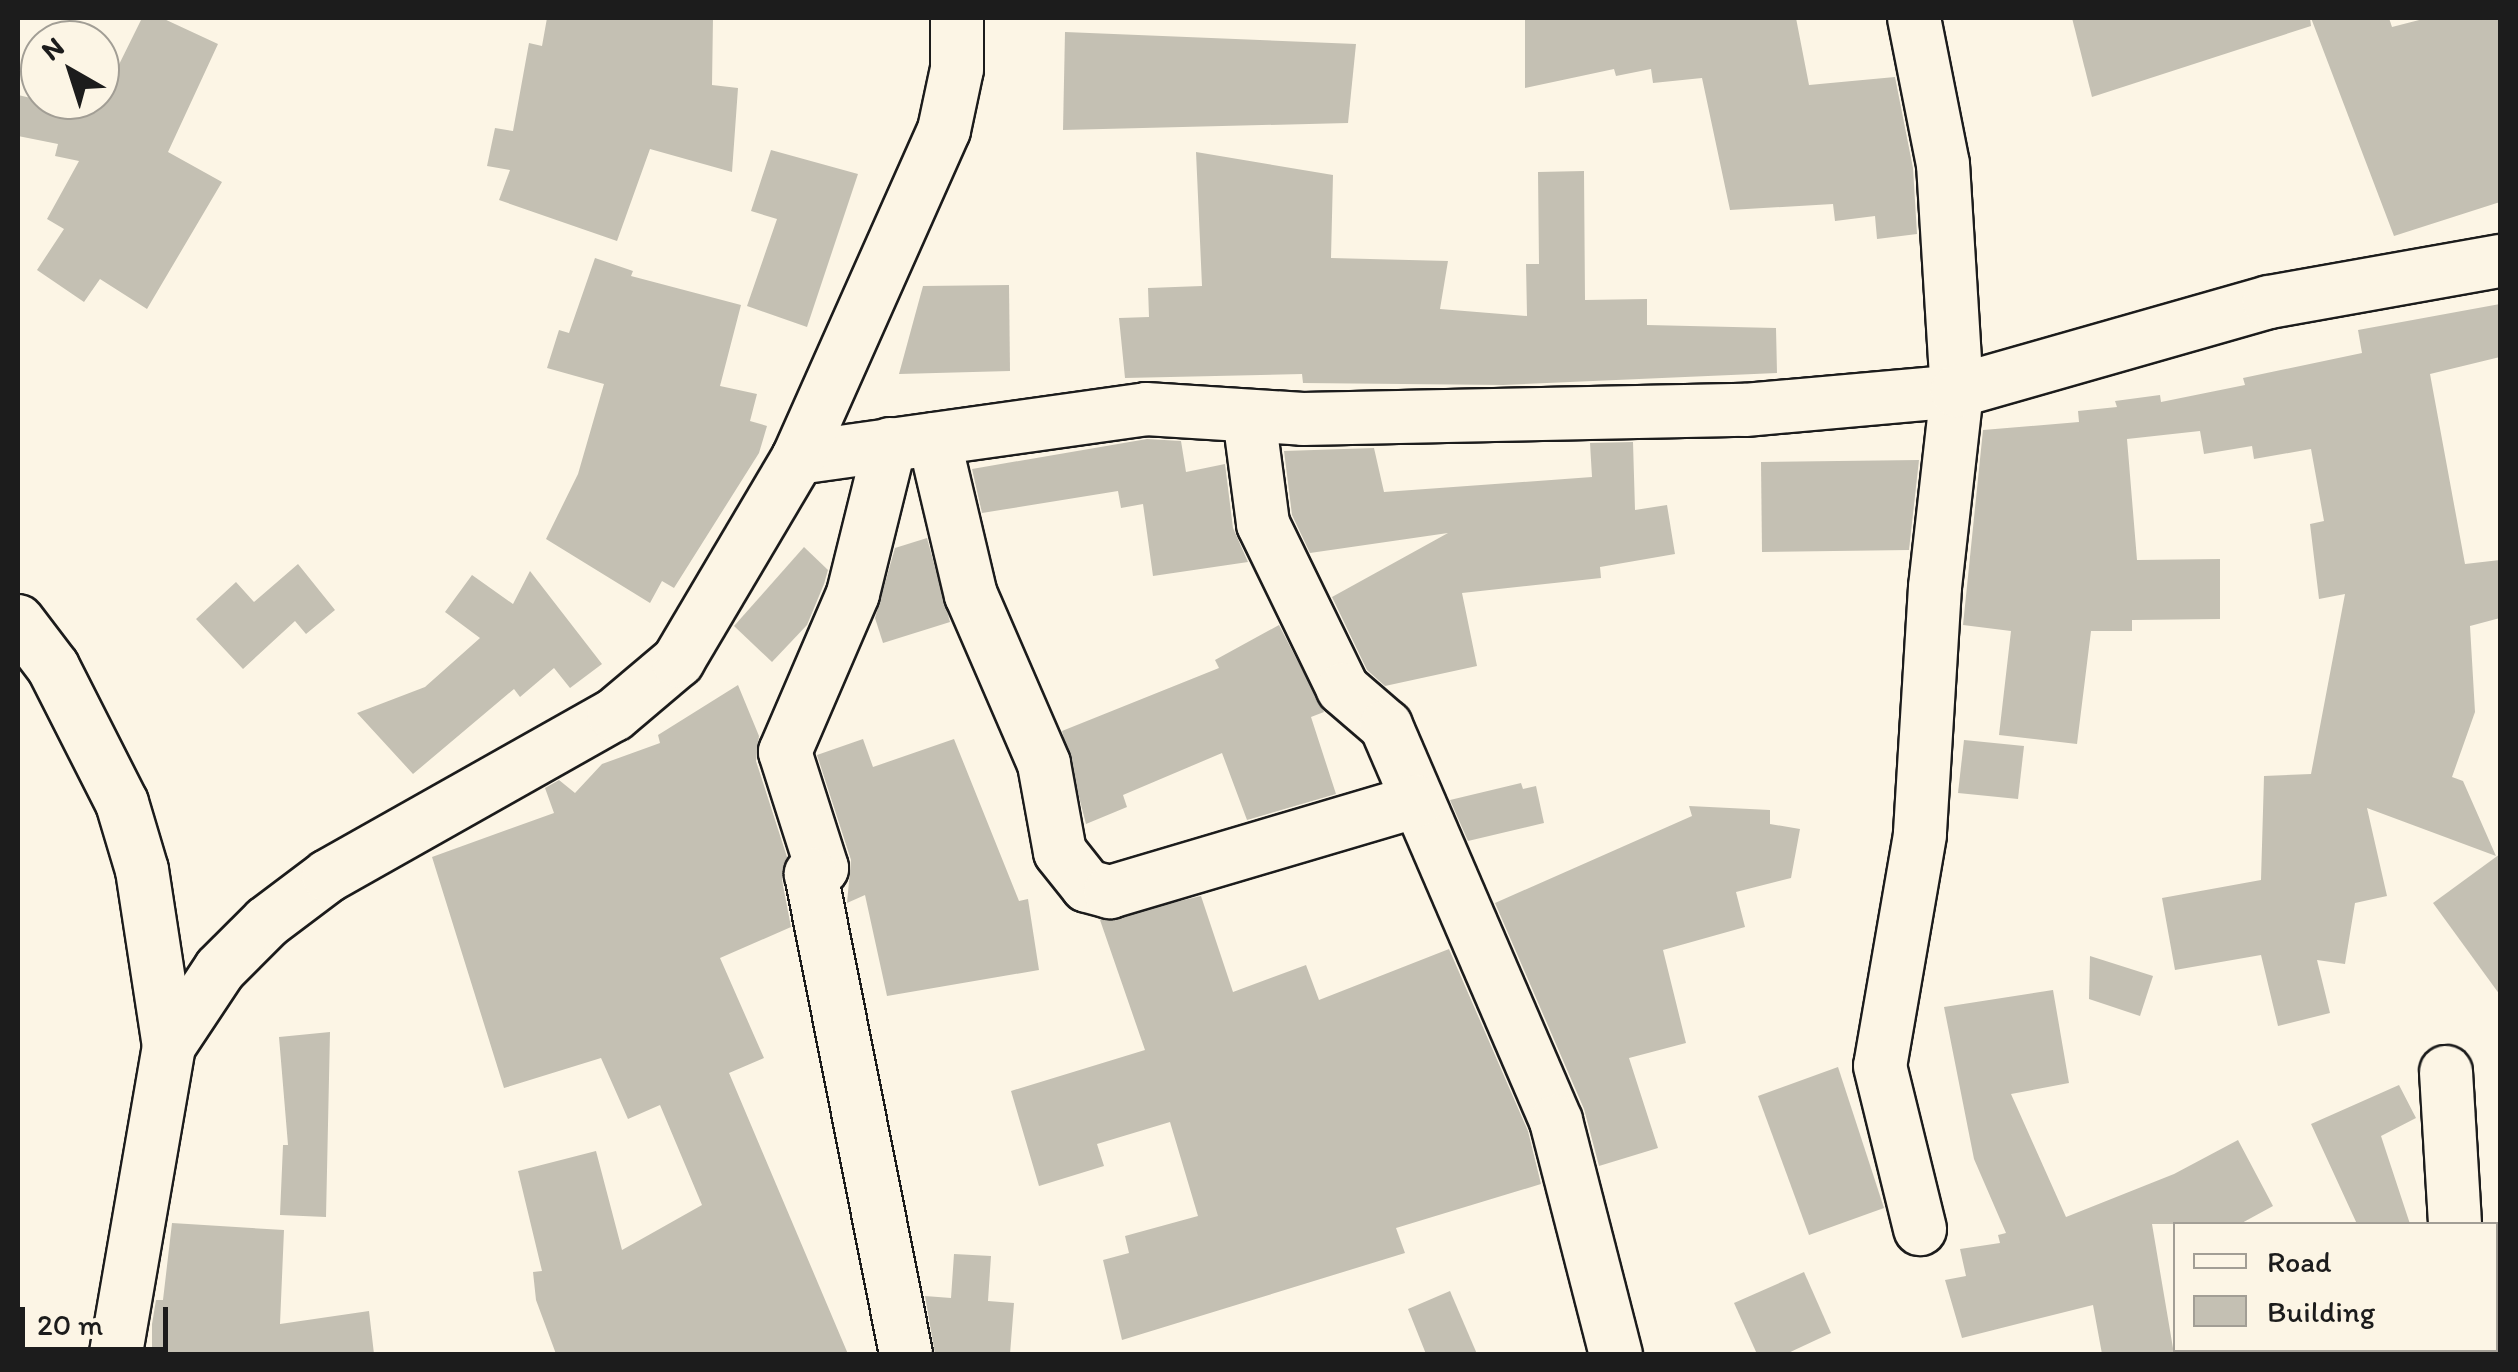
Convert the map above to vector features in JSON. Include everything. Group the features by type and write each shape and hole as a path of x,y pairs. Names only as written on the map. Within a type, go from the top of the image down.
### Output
{"street":[{"path":"169,1046 220,969 266,922 328,876 646,693 707,618 798,458 944,130 957,69 957,18"},
{"path":"1914,18 1943,164 1957,391 1935,587 1920,835 1880,1066 1920,1229"},
{"path":"798,458 1087,413 1146,409 1249,416 1745,410 1957,391 2269,302 2500,262"},
{"path":"1249,416 1263,524 1316,642 1343,690 1386,726 1556,1121 1616,1354"},
{"path":"912,441 1044,764 1049,816 1074,876 1110,892 1417,801"},
{"path":"906,1354 811,874 822,868 785,752 853,594 912,441"},
{"path":"18,621 53,667 122,803 142,870 169,1046 116,1354"},
{"path":"2446,1072 2455,1222"}],"building":[{"path":"142,18 162,18 218,44 168,152 222,182 147,309 100,279 84,302 37,270 64,229 47,219 79,161 55,156 58,144 18,136 18,95 20,120 120,120 120,62"},
{"path":"547,18 713,18 712,85 738,88 732,172 650,149 617,241 499,200 510,170 487,166 495,128 513,131 529,43 542,46"},
{"path":"1525,18 1796,18 1809,85 1895,77 1913,168 1917,234 1877,239 1875,216 1835,221 1833,204 1730,210 1702,78 1653,83 1651,69 1616,76 1614,69 1525,88"},
{"path":"2072,18 2310,18 2311,26 2092,97"},
{"path":"2311,18 2389,18 2392,27 2427,18 2500,18 2500,202 2394,236"},
{"path":"1065,32 1356,44 1348,123 1063,130"},
{"path":"771,150 858,174 807,327 747,306 777,219 751,211"},
{"path":"1196,152 1333,175 1331,258 1448,261 1440,309 1527,316 1526,264 1539,264 1538,172 1584,171 1585,300 1647,299 1647,325 1776,328 1777,373 1503,385 1303,383 1302,374 1125,378 1119,318 1149,317 1148,288 1202,286"},
{"path":"595,258 633,271 631,276 741,305 720,386 757,394 750,421 767,426 759,453 674,588 662,581 650,603 546,539 578,474 604,384 547,368 559,330 569,333"},
{"path":"1009,285 1010,371 899,374 923,286"},
{"path":"2500,304 2500,357 2430,374 2465,564 2500,560 2500,618 2470,626 2475,712 2452,777 2463,781 2496,856 2367,808 2387,896 2355,903 2345,964 2317,960 2330,1013 2278,1026 2261,955 2175,970 2162,898 2261,880 2264,776 2311,774 2345,594 2319,599 2310,524 2324,521 2311,449 2254,459 2252,446 2204,454 2200,431 2127,439 2137,560 2220,559 2220,619 2132,620 2132,631 2091,631 2077,744 1999,735 2011,631 1963,625 1983,430 2079,422 2078,411 2117,407 2115,401 2160,395 2161,402 2245,385 2243,378 2362,353 2358,330"},
{"path":"1147,439 1181,441 1186,472 1225,464 1233,528 1248,562 1153,576 1143,504 1121,508 1118,491 982,513 972,469"},
{"path":"1633,442 1635,510 1667,505 1675,554 1600,567 1601,578 1462,593 1477,666 1385,686 1367,670 1332,597 1448,533 1310,553 1292,515 1284,451 1374,448 1384,492 1592,477 1590,443"},
{"path":"1919,460 1909,550 1762,552 1761,462"},
{"path":"927,538 950,622 883,643 875,618 895,548"},
{"path":"804,547 828,570 807,625 772,662 734,626"},
{"path":"298,564 335,610 306,634 295,621 243,669 196,619 236,582 254,602"},
{"path":"530,571 602,664 570,688 554,668 520,697 514,689 413,774 357,713 425,687 480,638 445,612 472,575 513,604"},
{"path":"1279,625 1324,712 1311,717 1336,794 1247,820 1222,753 1123,795 1127,807 1086,824 1062,731 1219,668 1215,660"},
{"path":"738,685 759,736 756,761 787,857 782,880 791,927 720,958 764,1058 729,1073 848,1354 556,1354 536,1300 533,1272 542,1271 518,1171 596,1151 622,1250 702,1205 660,1105 628,1119 601,1058 504,1088 432,857 554,813 545,788 559,780 575,793 602,764 660,743 658,735"},
{"path":"863,739 873,767 954,739 1019,901 1028,899 1039,970 887,996 865,895 847,903 851,860 817,755"},
{"path":"1964,740 2024,746 2018,799 1958,793"},
{"path":"1521,783 1523,789 1536,786 1544,823 1468,841 1450,800"},
{"path":"1689,806 1770,810 1770,824 1800,829 1791,878 1736,892 1745,927 1663,950 1686,1043 1629,1058 1658,1148 1599,1166 1584,1109 1495,903 1692,816"},
{"path":"2500,854 2500,995 2433,903"},
{"path":"1201,896 1233,992 1306,965 1319,1000 1449,949 1528,1131 1541,1184 1396,1228 1405,1253 1122,1340 1103,1260 1129,1253 1125,1236 1198,1216 1170,1122 1097,1144 1104,1166 1039,1186 1011,1091 1145,1050 1100,920"},
{"path":"2090,956 2153,976 2140,1016 2089,999"},
{"path":"2053,990 2069,1083 2011,1094 2066,1217 2174,1174 2238,1140 2273,1206 2244,1222 2152,1224 2174,1354 2102,1354 2093,1305 1962,1338 1945,1280 1966,1276 1960,1249 2000,1243 1998,1235 2006,1233 1974,1159 1944,1007"},
{"path":"330,1032 326,1217 280,1215 283,1145 288,1145 279,1037"},
{"path":"1838,1067 1884,1208 1809,1235 1758,1096"},
{"path":"2399,1085 2416,1118 2381,1136 2409,1222 2356,1222 2311,1124"},
{"path":"172,1223 284,1230 280,1324 369,1311 374,1354 152,1354 152,1324 156,1300 163,1300"},
{"path":"954,1254 991,1256 988,1301 1014,1303 1010,1354 935,1354 925,1296 951,1298"},
{"path":"1804,1272 1831,1333 1786,1354 1757,1354 1734,1303"},
{"path":"1450,1291 1477,1354 1426,1354 1408,1309"}]}
